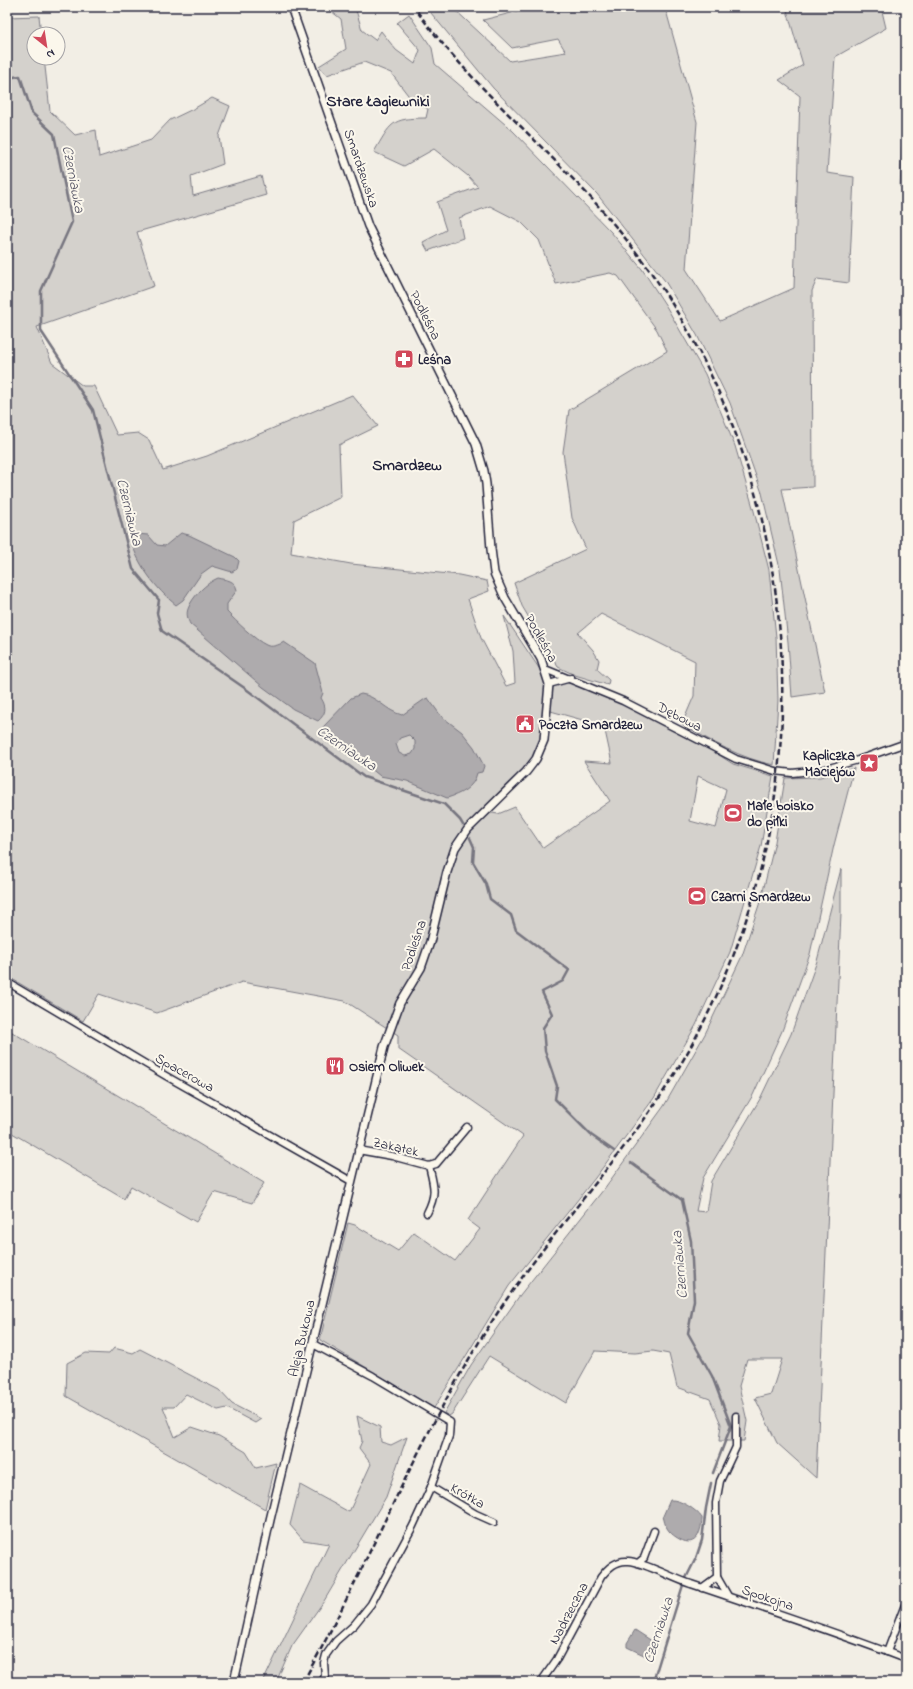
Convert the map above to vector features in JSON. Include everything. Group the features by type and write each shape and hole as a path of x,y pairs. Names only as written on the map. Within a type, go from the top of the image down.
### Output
{"street":[{"name":"Smardzewska","path":"291,7 368,226 388,268"},
{"name":"Podleśna","path":"388,268 476,444 484,471 486,484 491,555 494,574 505,598 541,658 549,684 546,728 540,752 526,772 468,829 455,848 447,872 430,942 413,982 400,1003"},
{"name":"Dębowa","path":"545,669 571,678 623,701 736,759 778,771 792,773 822,770 858,760 906,743"},
{"path":"549,684 571,678"},
{"name":"Spacerowa","path":"7,982 166,1076 351,1181"},
{"name":"Aleja Bukowa","path":"234,1682 270,1520 358,1150 384,1047 400,1003"},
{"name":"Zakątek","path":"358,1150 392,1156 429,1166 436,1164 467,1127"},
{"name":"Zakątek","path":"427,1213 434,1199 435,1191 429,1166"},
{"path":"313,1344 373,1376 450,1422 449,1436 431,1487 413,1526 376,1597 354,1625 336,1641 326,1655 324,1663 325,1676 322,1682"},
{"path":"728,1596 717,1577 716,1503 720,1481 736,1447 736,1416"},
{"name":"Krótka","path":"431,1487 494,1522"},
{"path":"638,1563 644,1558 654,1531"},
{"name":"Spokojna","path":"621,1562 629,1561 638,1563 702,1588 906,1659"},
{"name":"Nadrzeczna","path":"541,1682 557,1659 601,1577 611,1566 621,1562"},
{"path":"702,1588 717,1577"},
{"path":"888,1652 906,1602"}],"shaded area":[{"path":"326,7 355,7 362,30 375,40 381,31 396,50 415,64 420,50 397,23 409,14 432,48 435,64 513,131 611,232 642,269 666,306 705,374 735,446 769,570 776,637 778,700 774,765 738,754 682,724 694,696 695,661 601,614 578,633 593,650 599,660 597,669 609,680 608,685 575,675 558,667 522,606 514,583 586,549 572,518 563,452 569,410 667,351 657,330 618,276 610,273 556,284 539,240 521,222 490,206 459,218 463,238 428,251 423,242 446,230 437,202 478,187 468,176 434,149 404,166 374,152 384,134 393,124 406,119 426,118 428,109 411,99 391,73 364,62 327,75 319,66 346,49 341,19"},
{"path":"426,7 452,7 510,61 566,52 558,39 512,48 483,20 535,7 665,7 697,122 686,269 720,321 794,288 800,96 779,80 803,65 786,7 881,7 886,28 835,57 827,173 854,177 849,283 817,279 812,291 813,487 782,489 825,692 792,697 780,569 762,493 730,403 697,335 665,281 597,194 493,88"},
{"path":"39,16 40,26 26,26 26,66 45,66 50,111 75,135 96,130 99,157 151,140 170,120 212,98 230,106 219,136 223,164 191,176 193,196 261,176 266,195 137,232 154,286 37,327 52,363 83,386 94,386 117,435 138,433 149,440 163,470 207,456 352,395 378,426 339,445 341,497 294,520 291,553 351,564 459,575 487,581 489,591 468,599 481,638 506,686 515,683 513,651 504,616 549,683 571,678 674,726 733,764 773,776 761,846 730,952 696,1025 654,1098 595,1178 509,1286 434,1408 320,1340 348,1223 355,1225 398,1251 414,1232 455,1261 480,1229 468,1220 523,1136 398,1049 398,1035 345,1001 242,982 157,1013 99,994 83,1021 7,976 7,17","holes":["547,710 604,726 612,763 584,761 610,801 543,848 515,807 498,814 486,812 540,752","698,776 726,789 716,828 690,821"]},
{"path":"902,147 906,147 906,187 900,187"},
{"path":"854,768 834,845 810,954 782,1031 753,1095 703,1178 696,1211 706,1212 711,1181 760,1099 791,1034 817,961 841,869 841,913 816,1478 777,1443 755,1398 771,1394 782,1359 747,1359 739,1386 747,1421 744,1441 719,1441 721,1424 710,1399 677,1387 669,1354 653,1351 635,1353 595,1351 566,1403 489,1356 452,1414 449,1416 444,1413 471,1365 520,1295 604,1189 664,1106 705,1034 742,956 761,899 775,842 785,778 820,777"},
{"path":"7,1029 264,1183 252,1203 214,1192 196,1222 131,1186 124,1199 7,1130"},
{"path":"114,1348 133,1353 140,1349 219,1390 232,1404 261,1419 255,1423 227,1408 218,1410 186,1394 174,1407 163,1407 175,1437 192,1427 219,1436 246,1452 256,1468 276,1463 265,1509 66,1396 67,1363 86,1353 109,1354"},
{"path":"357,1416 380,1427 381,1442 391,1445 407,1437 386,1497 324,1601 292,1646 276,1682 263,1682 329,1544 303,1540 290,1525 300,1485 349,1512 371,1464 359,1448 362,1441"}],"water":[{"path":"181,533 189,535 235,557 239,561 237,569 232,572 212,566 201,574 183,600 176,605 154,584 137,556 131,538 137,534 148,535 157,545 165,546"},
{"path":"218,578 232,582 236,587 237,590 227,604 227,612 246,630 268,646 275,646 284,642 315,663 323,693 321,698 325,707 323,716 318,721 293,709 263,687 190,624 187,613 190,604 204,587"},
{"path":"361,694 367,695 396,713 402,715 428,698 441,716 462,732 474,747 484,766 482,772 477,773 473,783 466,790 447,798 407,781 380,776 364,763 323,738 321,733 324,726 351,698","holes":["409,735 415,741 415,749 412,754 405,756 399,753 396,744 400,738"]},
{"path":"670,1500 679,1501 688,1506 702,1518 700,1530 696,1539 688,1542 683,1541 676,1537 666,1527 663,1516"},
{"path":"635,1630 655,1643 648,1657 627,1647 627,1643"}],"waterway":[{"name":"Czerniawka","path":"7,78 20,76 32,113 54,134 72,222 41,291 41,331 93,410 133,569 159,600 157,613 162,631 246,689 364,777 444,804 463,825"},
{"name":"Czerniawka","path":"470,838 474,847 473,862 486,884 490,899 511,915 516,930 569,970 563,981 542,992 552,1014 543,1028 545,1051 557,1086 555,1099 591,1135 614,1151"},
{"name":"Czerniawka","path":"631,1163 682,1200 691,1241 694,1300 688,1333 712,1376 731,1426 713,1473"},
{"name":"Czerniawka","path":"686,1578 696,1558 702,1540 711,1483"},
{"name":"Czerniawka","path":"653,1682 683,1585"}],"railway":[{"path":"303,1682 350,1592 440,1411 491,1323 537,1258 634,1133 679,1067 724,979 756,886 776,791 782,695 776,598 758,503 727,411 683,322 673,305 628,242 604,212 569,174 455,58 414,7"}],"place":[{"name":"Leśna","path":"404,359"},
{"name":"Poczta Smardzew","path":"525,724"},
{"name":"Kapliczka Maciejów","path":"869,763"},
{"name":"Małe boisko do piłki","path":"733,813"},
{"name":"Czarni Smardzew","path":"697,896"},
{"name":"Osiem Oliwek","path":"335,1066"}],"district":[{"name":"Stare Łagiewniki","path":"378,100"},
{"name":"Smardzew","path":"407,464"}]}
